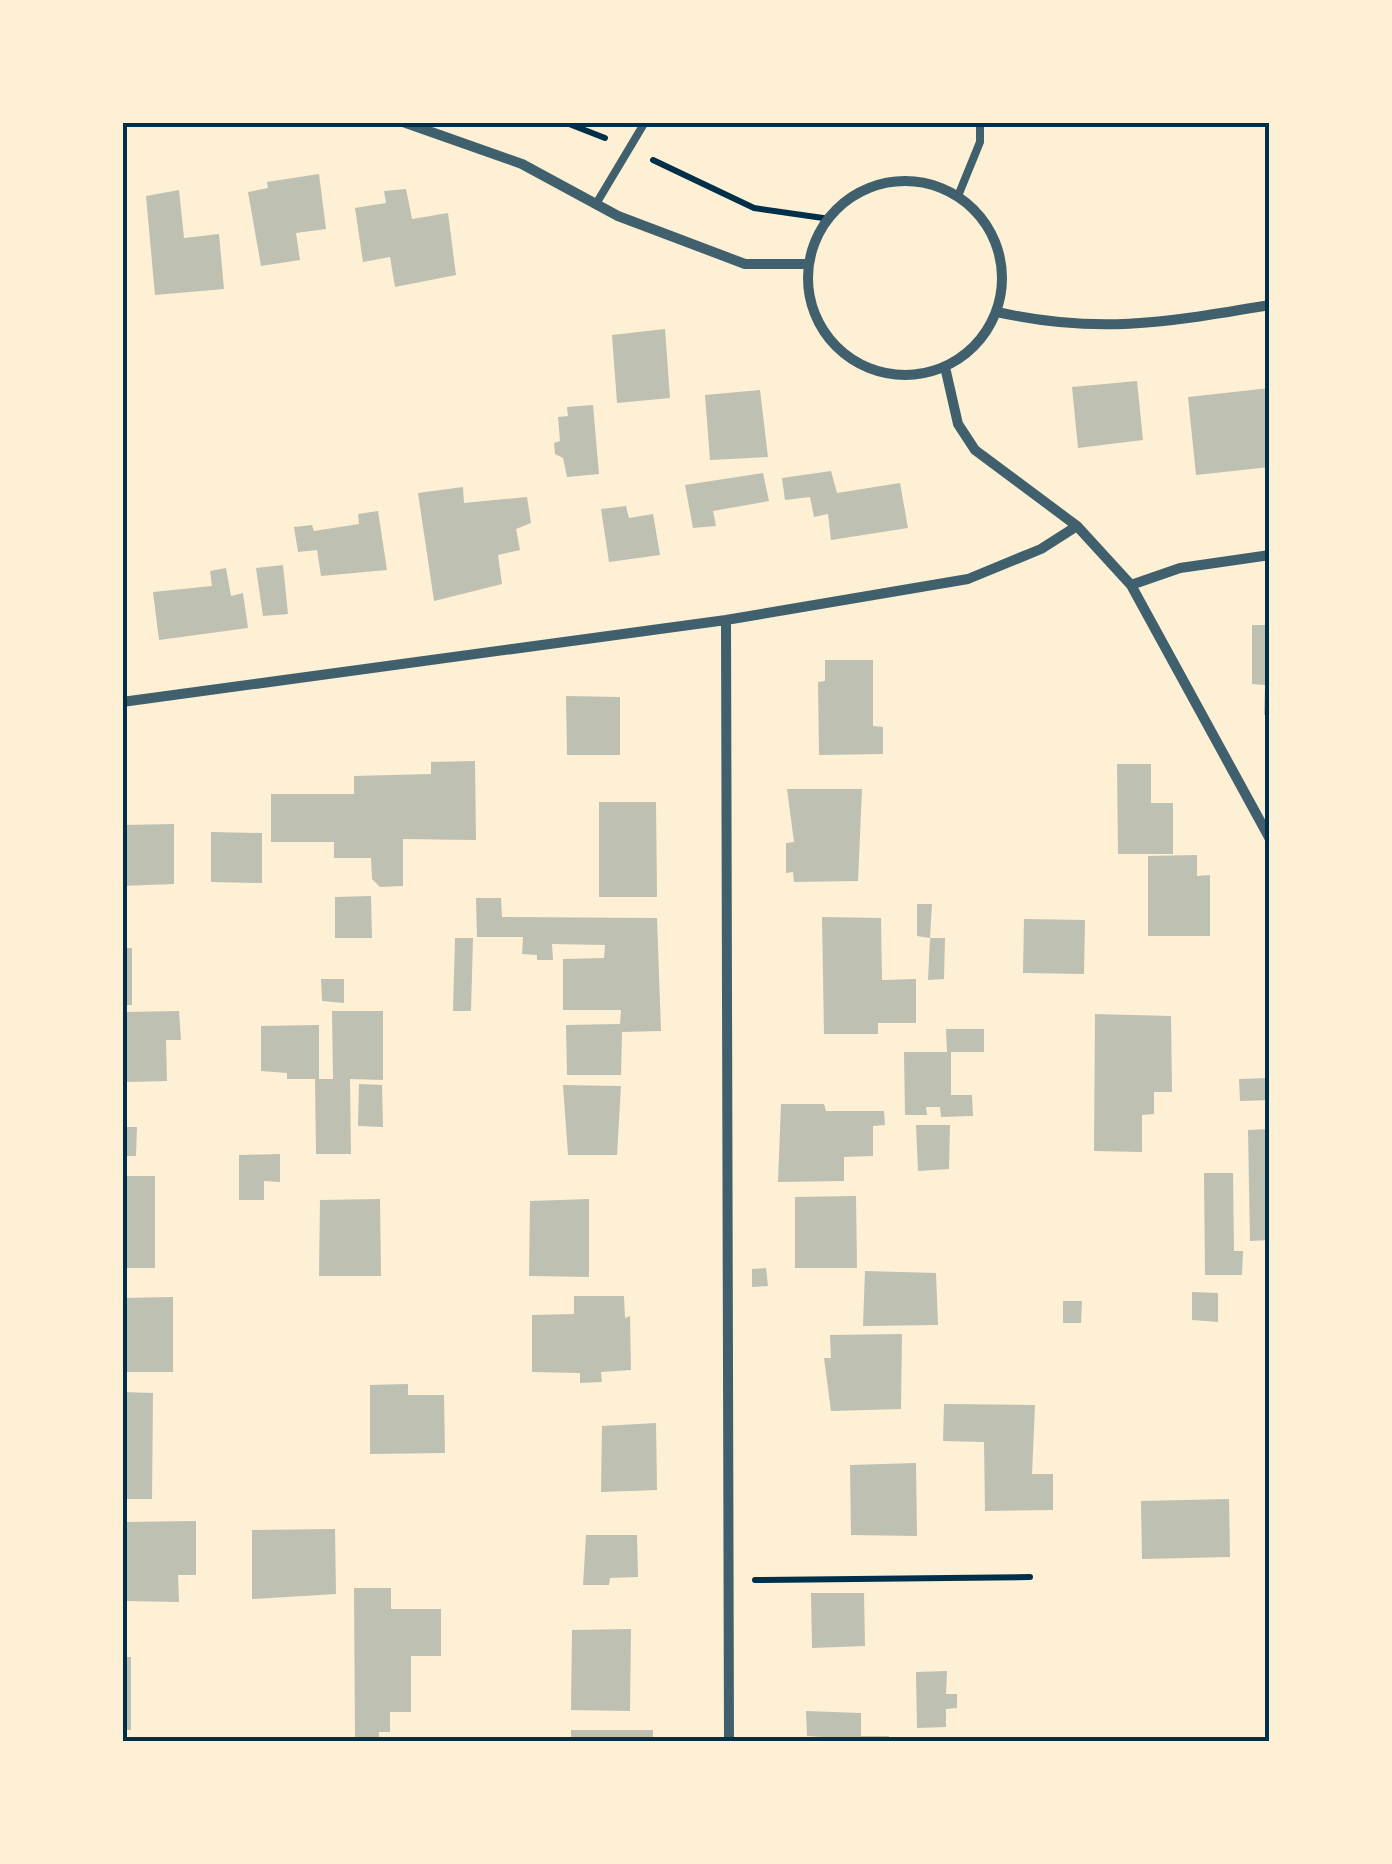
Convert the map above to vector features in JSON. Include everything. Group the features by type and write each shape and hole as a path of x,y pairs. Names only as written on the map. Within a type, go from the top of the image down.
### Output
{"street":[{"path":"402,122 522,164 596,204 744,264 809,264"},
{"path":"897,181 929,183 958,196 982,218 998,247 1003,280 996,312 967,354 944,367 920,374 890,374 861,364 837,347 819,322 809,294 809,264 819,233 830,218 866,189 897,181"},
{"path":"996,312 1052,324 1134,327 1270,306"},
{"path":"944,367 958,424 975,450 1077,526 1131,586 1270,838"},
{"path":"122,702 726,620 968,579 1041,549 1077,526"},
{"path":"1131,586 1180,568 1270,555"},
{"path":"726,620 729,1742"}],"lane":[{"path":"596,204 645,122"},
{"path":"958,196 980,142 980,122"}],"path":[{"path":"564,122 754,208 830,218"},
{"path":"728,1580 1030,1577"}],"building":[{"path":"319,174 326,229 296,233 300,260 261,266 248,192 268,188 267,182"},
{"path":"406,189 412,219 448,213 456,275 395,287 390,257 363,262 355,208 386,203 384,191"},
{"path":"179,190 184,238 219,234 224,289 155,295 146,196"},
{"path":"665,329 670,398 617,403 612,335"},
{"path":"1137,381 1143,440 1078,448 1072,387"},
{"path":"1270,388 1270,467 1196,475 1188,397"},
{"path":"760,390 768,457 710,460 705,395"},
{"path":"593,405 599,474 567,477 563,458 555,454 554,443 560,441 558,417 568,416 567,407"},
{"path":"831,471 837,493 900,483 908,528 831,540 828,514 814,517 810,497 785,500 782,478"},
{"path":"763,473 769,501 713,511 716,526 693,528 685,485"},
{"path":"463,487 464,503 527,497 531,523 516,529 520,550 498,555 502,584 434,601 418,493"},
{"path":"626,506 629,518 653,514 660,555 609,562 601,509"},
{"path":"378,511 387,570 321,576 317,550 298,552 294,527 312,525 314,531 359,524 358,514"},
{"path":"283,565 288,614 263,616 256,568"},
{"path":"226,568 231,596 243,593 248,628 159,640 153,592 212,586 210,571"},
{"path":"1252,625 1270,625 1270,714 1264,715 1265,685 1252,684"},
{"path":"825,660 873,660 873,726 883,727 883,754 819,755 818,682 825,681"},
{"path":"566,696 620,697 620,755 567,755"},
{"path":"475,761 476,840 403,839 403,886 380,887 372,879 371,858 334,858 334,842 271,842 271,794 354,794 354,776 431,774 431,762"},
{"path":"1117,764 1151,764 1151,803 1173,803 1173,854 1118,854"},
{"path":"787,789 862,789 858,881 794,882 793,872 786,873 786,843 794,842"},
{"path":"599,802 656,802 657,897 599,897"},
{"path":"174,824 174,884 122,886 122,825"},
{"path":"211,832 262,833 262,883 211,882"},
{"path":"1197,855 1197,876 1210,875 1210,936 1148,936 1148,856"},
{"path":"371,896 372,938 335,938 335,897"},
{"path":"476,898 501,898 502,917 657,918 661,1031 622,1032 621,1075 567,1075 566,1025 620,1024 621,1010 563,1010 563,959 604,958 605,945 552,944 553,960 537,960 537,955 522,954 523,937 477,937"},
{"path":"917,904 932,904 930,938 917,936"},
{"path":"822,917 881,918 882,980 916,979 916,1023 878,1023 878,1034 824,1034"},
{"path":"1024,919 1085,920 1084,974 1023,973"},
{"path":"455,938 473,938 471,1011 453,1011"},
{"path":"930,938 945,938 944,979 928,980"},
{"path":"122,948 132,948 132,1005 122,1005"},
{"path":"321,979 344,979 344,1003 322,1001"},
{"path":"179,1011 181,1040 166,1040 167,1081 127,1082 122,1012"},
{"path":"332,1011 383,1011 383,1080 350,1079 351,1154 316,1154 315,1079 287,1079 287,1073 261,1071 261,1026 319,1025 319,1079 333,1079"},
{"path":"1095,1014 1171,1016 1172,1092 1154,1092 1154,1114 1142,1115 1142,1152 1094,1151"},
{"path":"946,1029 984,1029 984,1052 951,1052 951,1095 972,1095 973,1116 941,1117 940,1107 926,1107 927,1115 905,1115 904,1052 947,1052"},
{"path":"1270,1078 1270,1100 1240,1101 1239,1079"},
{"path":"359,1084 382,1085 383,1127 358,1126"},
{"path":"563,1085 621,1086 617,1155 568,1155"},
{"path":"781,1104 824,1104 826,1111 884,1111 885,1125 873,1126 873,1156 844,1157 844,1181 778,1182"},
{"path":"916,1125 950,1125 949,1169 918,1171"},
{"path":"122,1127 137,1127 136,1156 122,1156"},
{"path":"1270,1129 1270,1240 1250,1241 1248,1130"},
{"path":"280,1154 280,1182 264,1181 264,1200 239,1200 239,1155"},
{"path":"1204,1173 1233,1173 1234,1251 1243,1251 1242,1275 1205,1275"},
{"path":"122,1176 155,1176 155,1268 122,1268"},
{"path":"856,1196 857,1268 795,1268 795,1197"},
{"path":"380,1199 381,1276 319,1276 320,1200"},
{"path":"589,1199 589,1277 529,1276 530,1201"},
{"path":"766,1268 768,1286 752,1287 752,1269"},
{"path":"865,1271 936,1273 938,1325 863,1326"},
{"path":"1192,1292 1218,1293 1218,1322 1192,1320"},
{"path":"574,1296 624,1296 625,1318 630,1316 631,1370 601,1372 602,1382 580,1383 580,1373 532,1372 532,1315 574,1314"},
{"path":"173,1297 173,1372 122,1372 122,1298"},
{"path":"1063,1301 1082,1301 1081,1323 1063,1323"},
{"path":"902,1334 901,1409 831,1411 824,1358 831,1358 830,1335"},
{"path":"408,1384 408,1395 444,1395 445,1453 370,1454 370,1385"},
{"path":"122,1392 153,1393 152,1499 122,1499"},
{"path":"944,1404 1035,1405 1032,1474 1053,1474 1053,1510 985,1511 984,1442 943,1441"},
{"path":"656,1423 657,1490 601,1492 602,1426"},
{"path":"916,1463 917,1536 851,1535 850,1465"},
{"path":"1229,1499 1230,1557 1142,1559 1141,1501"},
{"path":"196,1521 196,1575 178,1575 179,1602 123,1601 124,1522"},
{"path":"335,1529 336,1594 252,1599 252,1530"},
{"path":"586,1535 637,1535 638,1577 610,1578 609,1585 583,1585"},
{"path":"354,1588 391,1588 391,1609 441,1609 441,1656 411,1656 411,1712 390,1712 390,1732 379,1732 379,1742 355,1742"},
{"path":"811,1593 864,1593 865,1646 812,1648"},
{"path":"631,1629 630,1711 571,1710 572,1630"},
{"path":"122,1657 131,1657 131,1730 122,1730"},
{"path":"947,1671 946,1694 957,1694 957,1708 946,1709 946,1727 917,1728 916,1672"},
{"path":"806,1711 861,1713 861,1736 889,1736 889,1742 807,1736"},
{"path":"571,1730 653,1730 653,1742 571,1742"}]}
